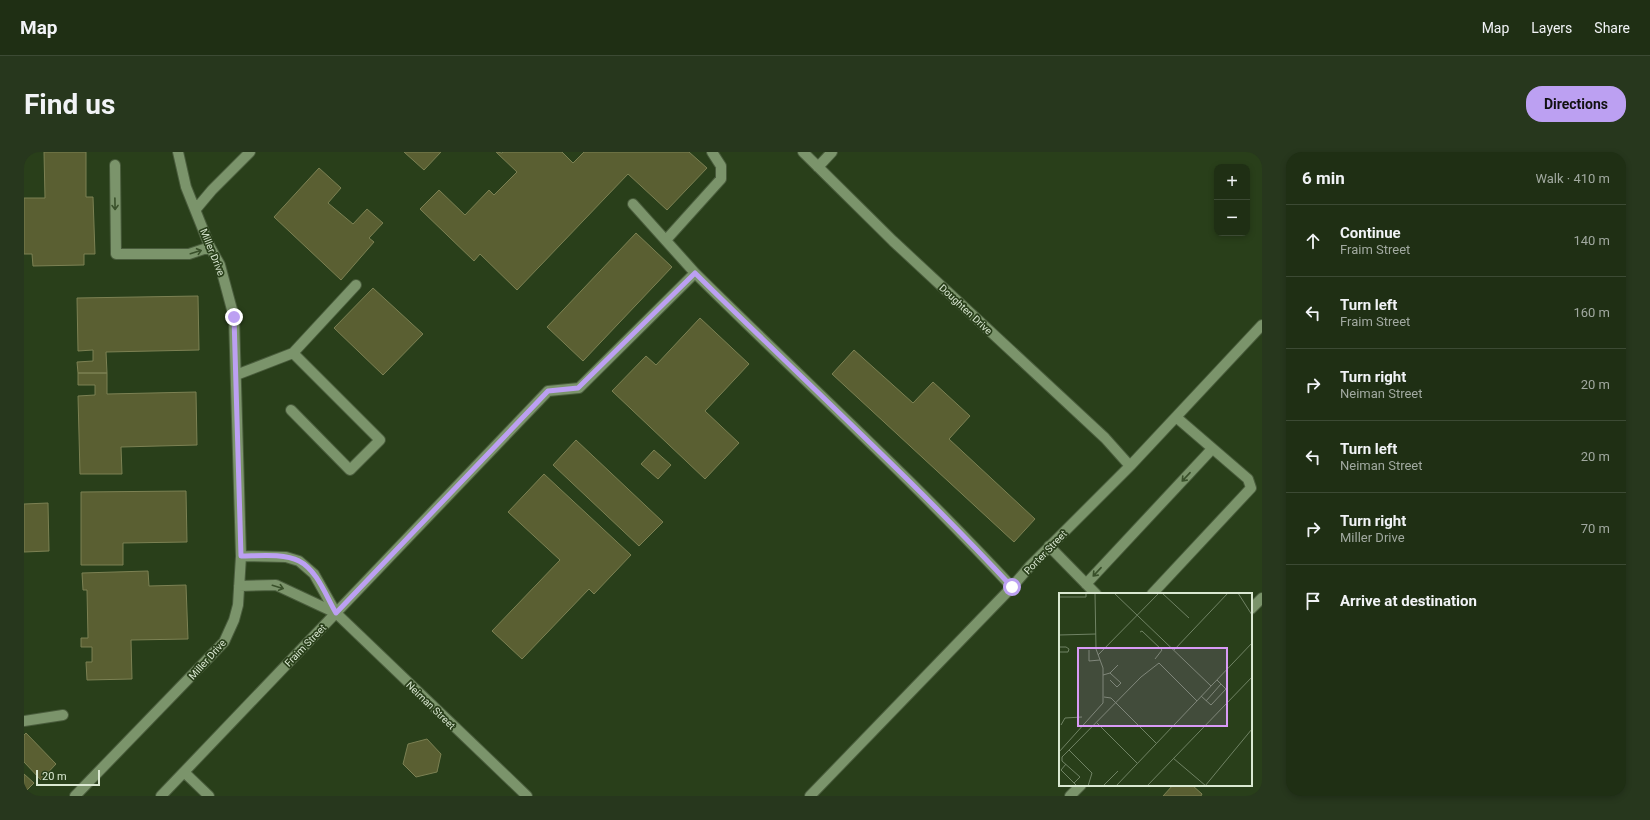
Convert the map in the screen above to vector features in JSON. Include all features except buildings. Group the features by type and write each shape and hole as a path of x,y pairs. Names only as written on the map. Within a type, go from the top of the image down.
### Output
{"street":[{"name":"Miller Drive","path":"75,796 224,642 234,620 238,605 241,556 234,317 220,265 210,247 186,187 178,152"},
{"path":"196,209 212,190 250,152"},
{"path":"666,240 721,179 721,166 712,152"},
{"name":"Doughten Drive","path":"803,152 893,241 1104,438 1130,466"},
{"path":"818,167 832,152"},
{"path":"115,165 116,254 189,254 210,247"},
{"path":"633,204 695,273 771,348 807,380 862,434 1012,587"},
{"name":"Fraim Street","path":"161,796 548,391 578,388 695,273"},
{"path":"236,376 293,353 356,285"},
{"name":"Porter Street","path":"810,796 1012,587 1049,546 1130,466 1262,325"},
{"path":"291,410 350,470 380,440 293,353"},
{"path":"1153,593 1251,488 1248,479 1176,417"},
{"path":"1086,584 1212,449"},
{"path":"1049,546 1095,593"},
{"name":"Neiman Street","path":"241,556 286,557 299,561 314,574 336,613 527,796"},
{"name":"Neiman Street","path":"239,586 276,585 336,613"},
{"path":"1252,608 1262,598"},
{"path":"24,721 63,715"},
{"path":"184,772 208,796"},
{"path":"1070,796 1080,786"}],"route":[{"path":"234,317 241,556 286,557 299,561 314,574 336,613 548,391 578,388 695,273 771,348 807,380 862,434 999,572 1012,587"}]}
